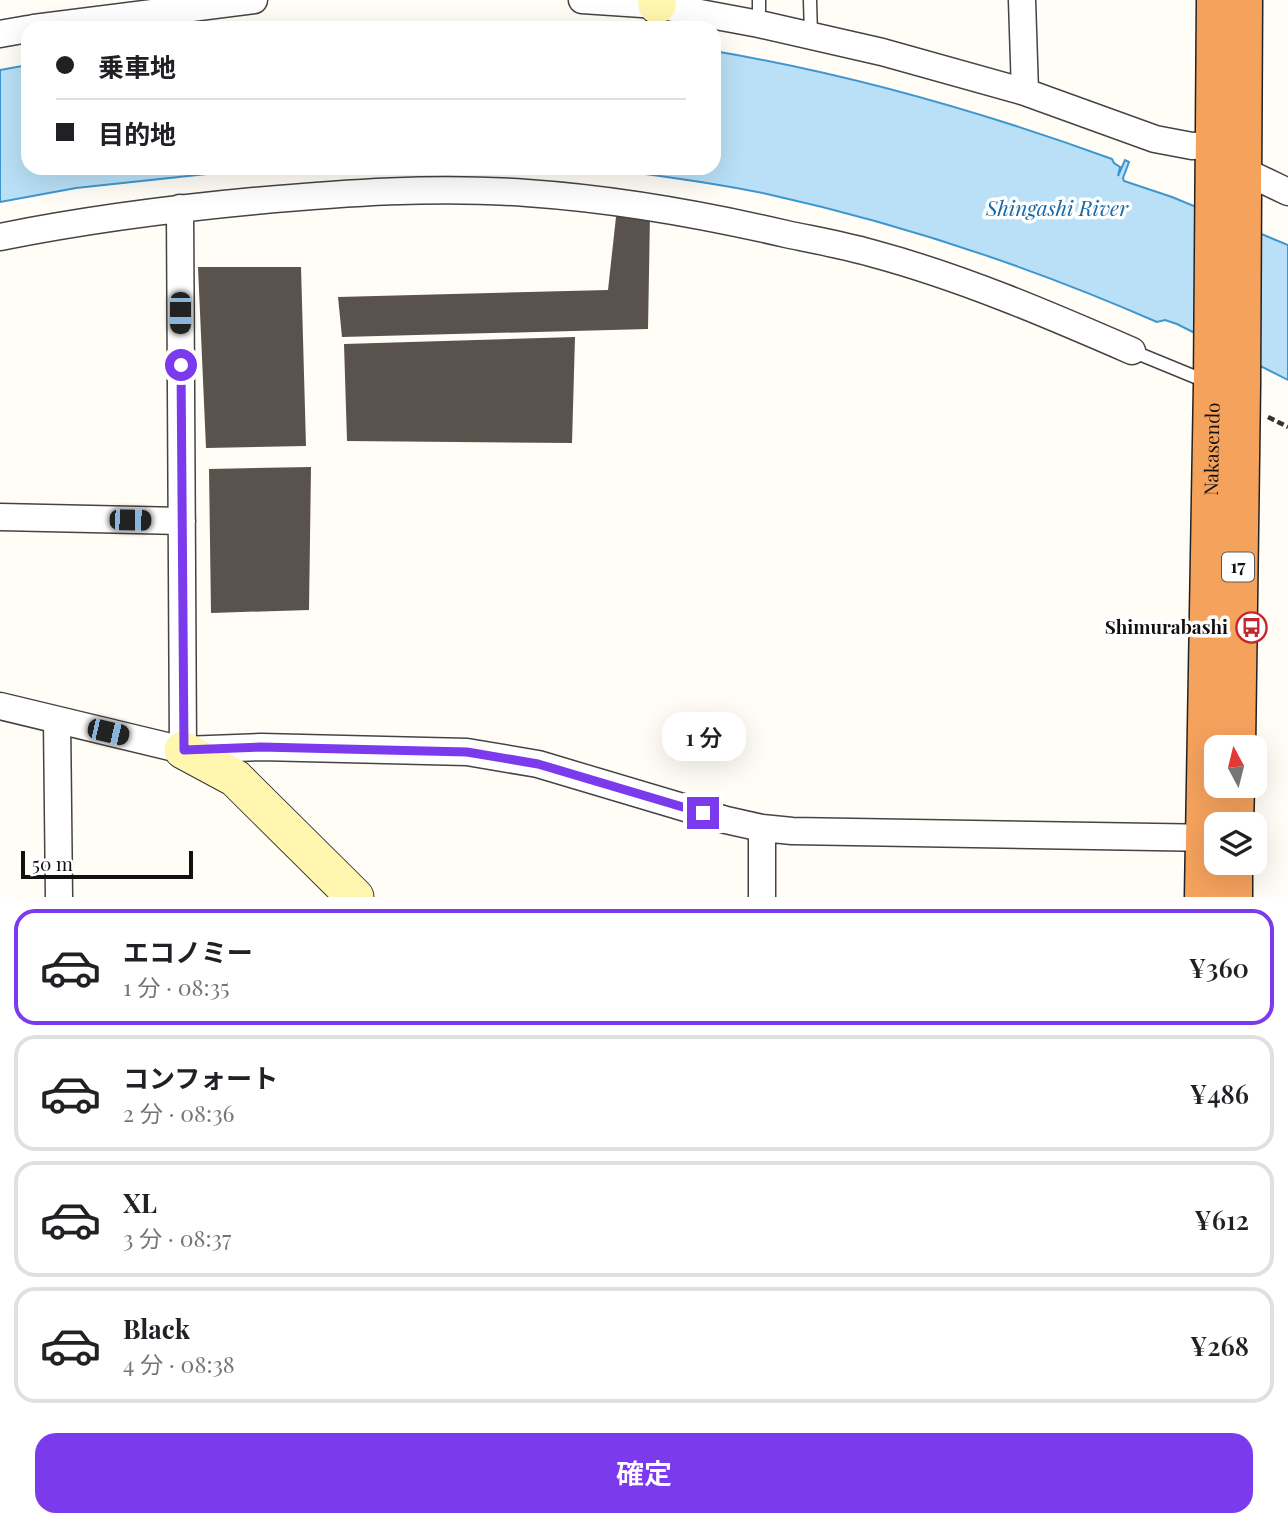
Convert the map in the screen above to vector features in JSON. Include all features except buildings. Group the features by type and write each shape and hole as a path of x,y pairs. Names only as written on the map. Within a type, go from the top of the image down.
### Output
{"highway":[{"name":"Nakasendo","path":"1216,0 1236,172"},
{"name":"Nakasendo","path":"1219,812 1243,0"},
{"name":"Nakasendo","path":"1233,390 1236,735"},
{"name":"Nakasendo","path":"1204,897 1209,875"},
{"path":"1233,875 1233,897"}],"street":[{"path":"89,21 254,0"},
{"path":"582,0 759,12 811,36 882,52 1026,92 1155,139 1192,146 1236,172 1288,192"},
{"path":"1022,0 1026,92"},
{"path":"0,34 21,30"},
{"path":"0,237 57,225 180,208 352,192 524,192 608,200 708,216 870,253 1036,309 1132,351"},
{"path":"180,208 184,750"},
{"path":"0,517 182,521"},
{"path":"0,706 184,750 235,778 355,897"},
{"path":"57,720 59,897"},
{"path":"184,750 261,747 467,752 538,764 726,820 792,831 1204,833"},
{"path":"762,828 762,897"}],"lane":[{"path":"810,0 811,36"},
{"path":"1132,351 1233,390"}],"path":[{"path":"1233,390 1288,427"}],"water":[{"name":"Shingashi River","path":"721,52 866,83 965,110 1112,159 1120,167 1118,176 1125,160 1129,162 1124,181 1172,197 1288,245 1288,380 1177,324 1165,320 1157,322 965,248 818,206 651,175 721,175"},
{"path":"21,66 21,175 197,175 76,188 0,202 0,70"}],"place":[{"name":"Shimurabashi","path":"1251,627"}],"route":[{"path":"181,365 184,750 261,747 467,752 538,764 703,813"}]}
